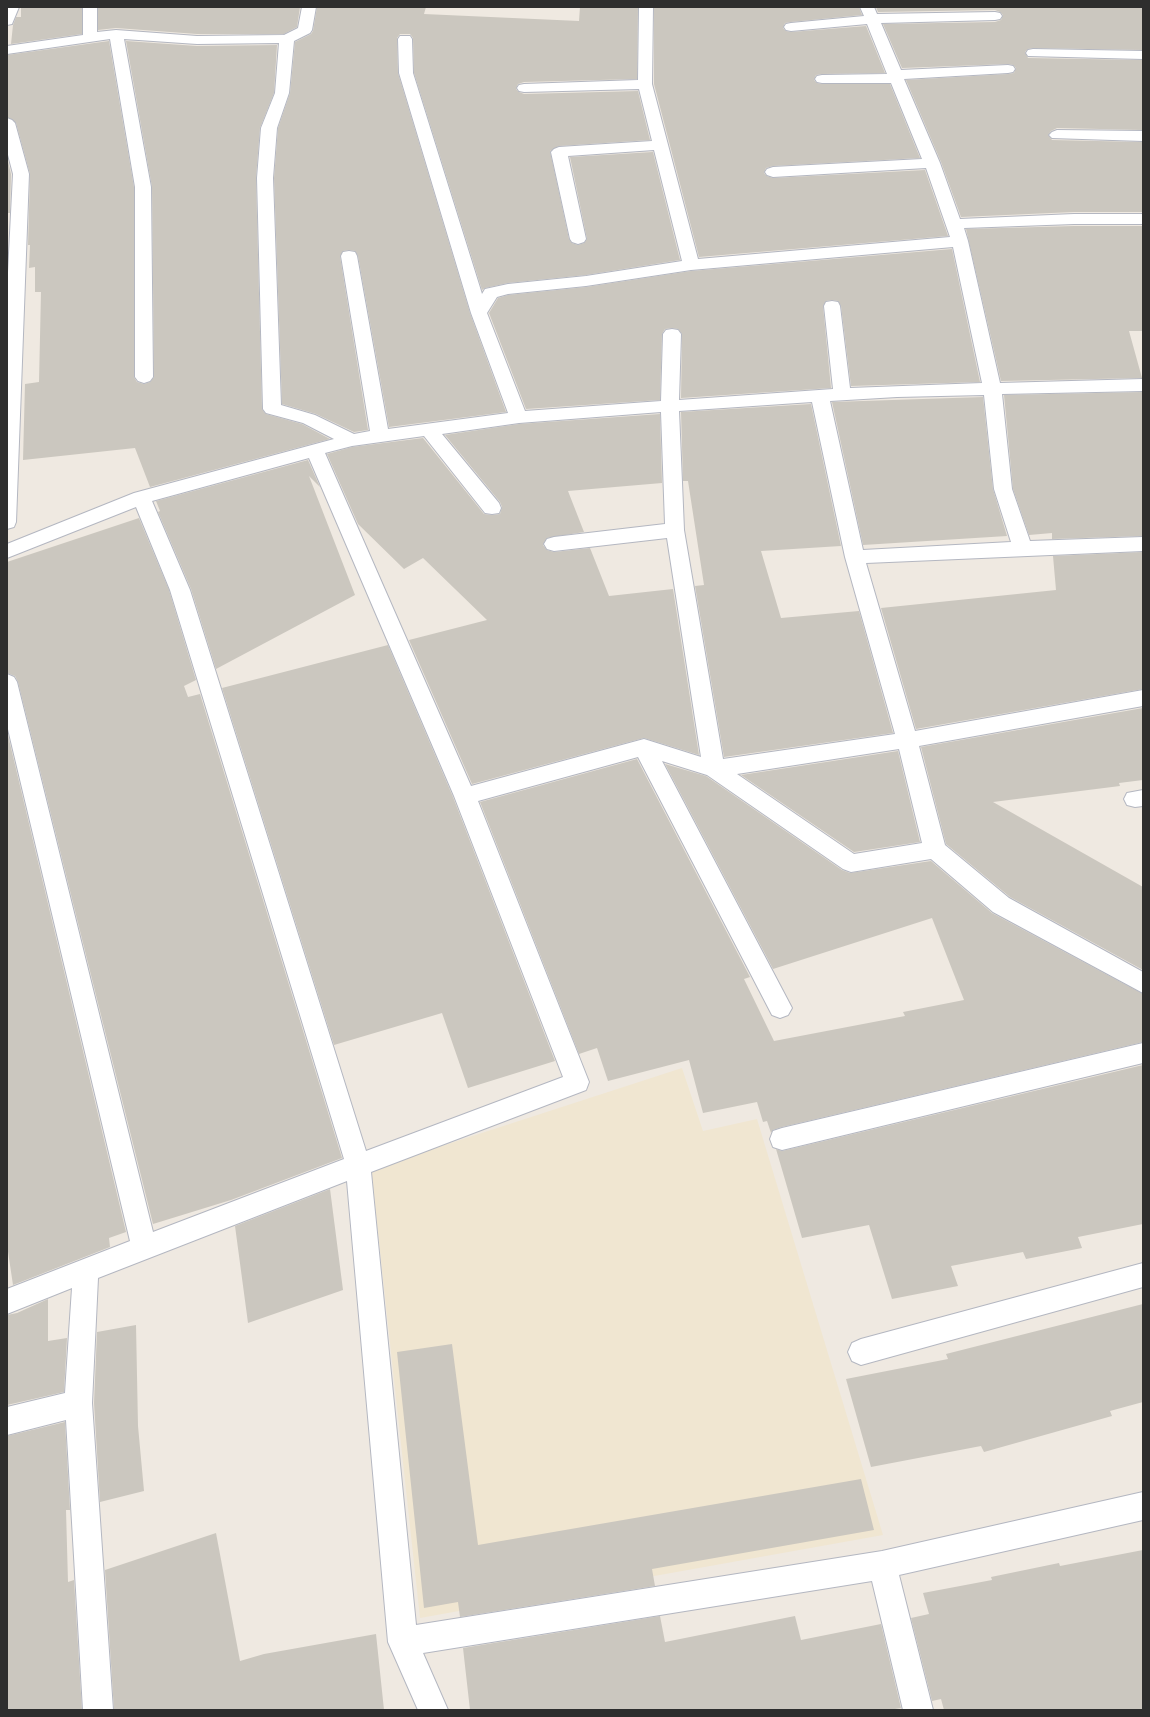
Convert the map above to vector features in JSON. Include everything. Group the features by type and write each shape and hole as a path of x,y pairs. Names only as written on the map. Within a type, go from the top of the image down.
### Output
{"street":[{"path":"7,21 12,7"},
{"path":"90,7 90,36"},
{"path":"7,50 90,36 116,34 197,40 287,38 305,30 309,7"},
{"path":"646,7 645,84 691,265"},
{"path":"792,27 870,14 896,17 995,16"},
{"path":"870,14 887,58 897,76 932,163 960,241 992,388 1004,489 1023,548"},
{"path":"116,34 143,187 144,377"},
{"path":"287,38 282,93 269,128 265,178 272,409 309,419 352,440"},
{"path":"405,39 406,73 478,313 519,416"},
{"path":"1033,53 1143,55"},
{"path":"822,79 1008,69"},
{"path":"524,88 645,84"},
{"path":"7,123 21,174 13,343 7,522"},
{"path":"1057,135 1143,136"},
{"path":"578,238 559,152 660,145"},
{"path":"773,172 932,163"},
{"path":"953,224 1074,219 1143,219"},
{"path":"478,313 491,293 508,289 586,281 691,265 960,241"},
{"path":"348,256 380,435"},
{"path":"832,306 842,394"},
{"path":"672,334 670,406 675,530 714,769"},
{"path":"7,552 141,498 352,440 380,435 519,416 842,394 992,388 1143,385"},
{"path":"820,396 856,557 907,740 935,850 1001,905 1143,983"},
{"path":"428,429 492,508"},
{"path":"7,1302 144,1247 577,1082 465,796 315,451"},
{"path":"141,498 180,590 358,1165 403,1642 433,1710"},
{"path":"554,544 675,530"},
{"path":"856,557 1023,548 1143,544"},
{"path":"7,682 144,1247"},
{"path":"714,769 907,740 1143,698"},
{"path":"465,796 644,747 714,769 851,863 935,850"},
{"path":"644,747 780,1008"},
{"path":"782,1139 1143,1053"},
{"path":"86,1270 78,1403 98,1710"},
{"path":"861,1352 1143,1275"},
{"path":"7,1421 78,1403"},
{"path":"403,1642 882,1565 1143,1506"},
{"path":"882,1565 918,1710"}],"shaded area":[{"path":"682,1068 703,1131 757,1119 883,1535 420,1618 371,1169"}],"building":[{"path":"21,7 82,7 82,34 11,44 13,25 16,17 21,17"},
{"path":"98,7 300,7 297,27 284,34 197,34 116,28 98,30"},
{"path":"317,7 426,7 424,14 579,21 580,7 638,7 637,79 524,82 518,84 516,89 524,94 638,91 650,140 559,146 550,151 569,239 572,243 578,245 584,243 587,239 570,157 653,152 680,260 586,275 508,283 482,290 414,73 413,38 410,34 400,34 397,38 398,73 470,313 506,412 389,427 358,256 355,251 349,250 343,251 340,256 368,430 354,432 316,414 282,404 274,178 278,128 290,93 295,42 311,34 313,31"},
{"path":"654,7 859,7 862,15 791,22 785,23 783,28 786,31 791,32 866,26 885,73 822,74 816,75 814,80 817,83 822,84 890,84 920,158 773,166 766,168 764,173 773,178 925,170 948,236 699,257 654,84"},
{"path":"876,7 1143,7 1143,50 1033,48 1028,49 1025,52 1028,58 1143,60 1143,130 1057,128 1051,131 1048,135 1052,140 1143,142 1143,212 1074,212 961,217 941,162 906,80 1008,74 1014,73 1016,68 1013,65 1008,64 902,68 883,24 995,22 1001,20 1003,15 995,10 878,12"},
{"path":"109,41 134,187 134,377 137,382 144,384 150,382 154,377 152,187 126,41 197,46 277,45 274,93 260,128 256,178 262,409 266,414 302,424 330,439 150,487 135,448 23,460 25,384 39,382 41,292 35,292 35,267 29,268 30,245 28,245 30,174 16,123 7,117 7,55"},
{"path":"7,157 11,174 10,213 7,213"},
{"path":"1143,226 1143,331 1129,331 1142,378 1001,381 966,229"},
{"path":"952,249 980,382 851,386 841,306 838,301 832,300 826,301 823,306 831,388 681,398 682,334 678,329 672,328 665,329 662,334 660,400 526,409 489,313 498,298 508,295 586,287 691,271"},
{"path":"1143,392 1143,536 1052,539 1052,533 1029,535 1013,489 1004,395"},
{"path":"983,397 993,489 1007,536 863,545 832,402"},
{"path":"811,404 841,546 761,551 781,618 859,611 893,733 724,757 695,586 704,585 688,481 683,481 681,412"},
{"path":"660,414 662,483 568,491 584,532 547,538 543,545 547,550 554,552 590,548 609,596 673,589 699,755 644,738 472,784 409,640 487,620 423,558 404,569 358,524 327,454 352,447 423,438 484,514 492,515 500,514 502,507 500,502 445,435 519,424"},
{"path":"308,460 320,487 309,476 355,595 216,669 191,589 158,512 160,511 156,501"},
{"path":"139,518 169,590 196,680 184,686 188,697 200,694 342,1158 231,1200 153,1224 18,682 15,676 7,673 7,562"},
{"path":"1143,552 1143,689 916,729 881,608 1056,590 1053,556"},
{"path":"388,645 453,797 555,1061 468,1088 442,1013 334,1045 222,688"},
{"path":"1143,708 1143,780 1119,783 1120,786 993,802 1143,887 1143,970 1010,897 946,844 921,747"},
{"path":"7,731 126,1232 109,1238 110,1247 13,1285 7,1245"},
{"path":"898,751 920,842 854,852 741,775"},
{"path":"637,759 750,977 744,979 774,1041 905,1016 903,1012 964,1000 932,918 773,969 665,764 706,776 842,870 850,873 931,861 992,913 1143,994 1143,1042 782,1127 773,1130 771,1133 767,1121 763,1122 757,1102 703,1113 689,1060 608,1081 597,1048 579,1054 480,802"},
{"path":"1143,1065 1143,1224 1078,1237 1082,1248 1026,1259 1023,1252 951,1266 958,1286 892,1299 869,1225 802,1238 776,1149 782,1151"},
{"path":"330,1189 343,1290 248,1323 235,1226"},
{"path":"48,1299 48,1341 67,1338 64,1392 7,1405 7,1315 17,1313"},
{"path":"1143,1304 1143,1402 1110,1411 1112,1416 984,1452 981,1446 871,1467 846,1379 948,1359 946,1354"},
{"path":"136,1325 138,1426 144,1491 100,1502 94,1403 97,1332"},
{"path":"452,1344 478,1545 861,1479 874,1530 652,1569 655,1586 460,1617 458,1602 424,1608 397,1352"},
{"path":"65,1422 70,1510 66,1510 68,1582 74,1580 82,1710 7,1710 7,1436"},
{"path":"216,1533 240,1661 264,1654 376,1634 384,1710 114,1710 105,1570"},
{"path":"1143,1550 1143,1710 944,1710 941,1699 932,1701 911,1618 929,1614 923,1593 992,1580 991,1577 1059,1563 1060,1566"},
{"path":"660,1616 665,1642 795,1616 801,1640 881,1624 901,1708 889,1710 470,1710 463,1648"}]}
